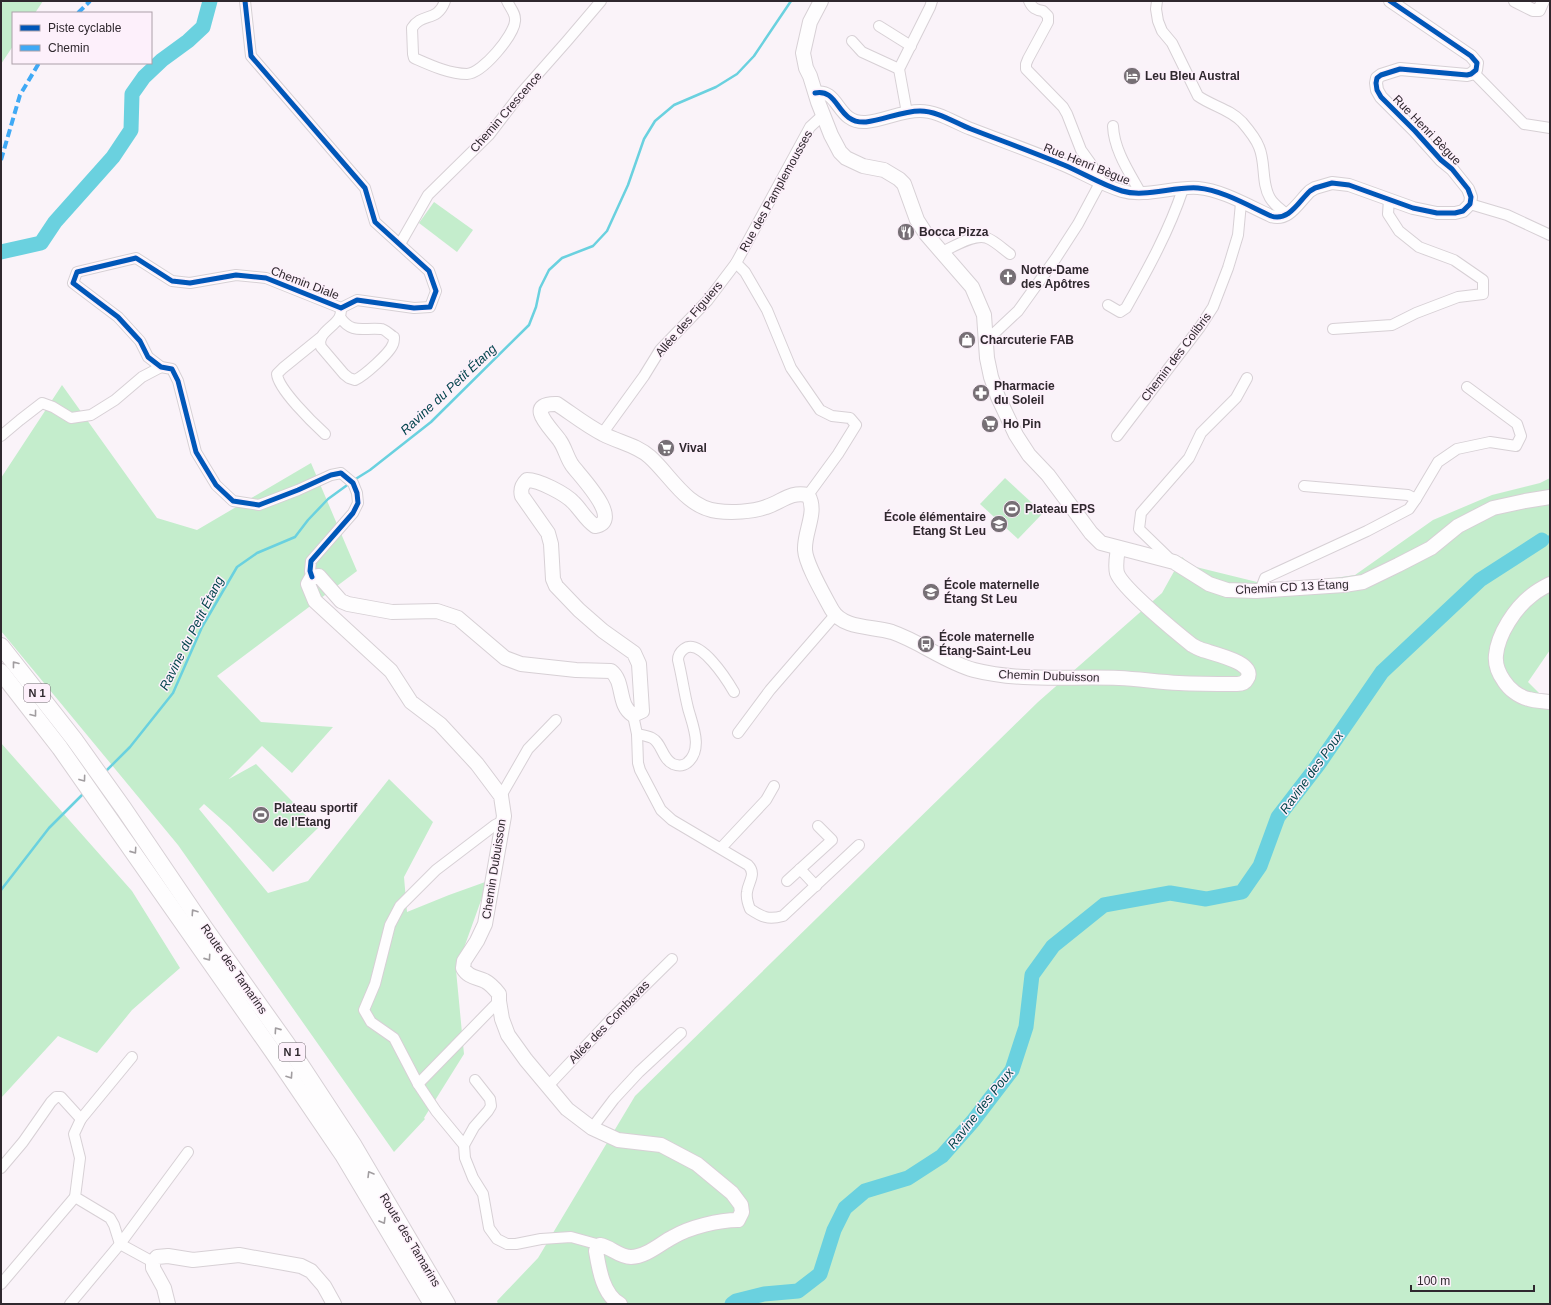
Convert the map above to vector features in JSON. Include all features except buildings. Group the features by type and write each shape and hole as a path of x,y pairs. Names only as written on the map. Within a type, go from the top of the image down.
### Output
{"highway":[{"name":"Route des Tamarins","path":"1,646 67,744 111,819 343,1155 432,1304"},
{"name":"Route des Tamarins","path":"1,672 124,809 204,927 287,1044 354,1146 447,1304"}],"main road":[{"name":"Chemin CD 13 Étang","path":"821,1 810,22 803,53 806,68 831,135 840,152 846,158 863,166 884,170 899,179 904,184 916,220 972,287 977,296 984,315 987,358 991,377 998,397 1016,435 1029,455 1048,475 1091,533 1101,543 1174,562 1209,584 1227,590 1260,591 1363,582 1430,548 1458,526 1493,508 1525,500 1550,497"},
{"path":"501,796 477,764 440,724 411,702 391,671 315,600 308,584 312,577 319,576 342,601 348,604 392,612 437,611 458,618 505,658 521,664 611,672 615,675 620,684 624,704 628,712 633,715 642,711 639,664 634,653 603,631 579,610 556,586 553,579 551,544 548,533 527,504 521,490 522,484 527,480 535,480 573,502 595,526 600,525 603,522 603,506 572,465 560,441 544,423 541,411 544,407 550,404 557,404 602,434 640,450 652,460 690,500 715,511 733,512 766,508 791,495 800,493 808,495 811,500 812,510 806,538 805,551 814,575 835,615"},
{"name":"Chemin Dubuisson","path":"835,615 848,623 879,628 894,633 949,661 973,670 991,674 1042,678 1119,678 1179,683 1237,684 1243,683 1247,680 1249,675 1247,669 1242,664 1225,657 1200,650 1192,645 1126,586 1117,573 1116,563 1118,548"},
{"path":"1550,584 1532,595 1521,605 1499,642 1496,657 1499,674 1507,685 1519,695 1529,700 1550,702"},
{"name":"Chemin Dubuisson","path":"501,796 503,821 485,924 464,961 463,968 470,976 485,981 499,994 502,1019 508,1035 567,1109 592,1128 618,1140 660,1146 697,1164 732,1193 741,1206 742,1212 738,1220 726,1220 673,1236 651,1251 632,1257 618,1254 608,1247 600,1245"},
{"path":"600,1245 596,1252 606,1290 614,1301 620,1304"},
{"path":"168,1304 164,1288 154,1268 153,1262 157,1257 168,1256 193,1260 239,1254 301,1266 311,1271 324,1286 334,1304"}],"street":[{"name":"Chemin Diale","path":"245,1 251,56 365,188 375,222 429,271 436,291 430,307 414,308 357,300 341,313 266,278 236,276 190,283 172,281 136,258 77,272 73,282 118,317 140,341 148,357 161,367 172,369 178,380 196,452 216,485 233,501 259,505 298,490 330,475 341,473 353,483 357,493 358,503 353,513 311,561 310,571 312,577"},
{"path":"445,1 435,16 421,20 412,28 414,58 433,66 467,74 473,73 495,56 513,28 515,17 507,1"},
{"name":"Chemin Crescence","path":"400,244 428,195 489,135 522,92 601,1"},
{"path":"907,113 899,70 932,1"},
{"path":"986,341 1018,311 1078,224 1101,182 1081,150 1063,107 1026,69 1028,59 1048,22 1048,16 1043,11 1032,7 1029,1"},
{"path":"1157,1 1156,9 1158,21 1162,31 1172,43 1198,96 1205,102 1224,109 1242,122 1259,147 1269,197 1274,204 1288,215 1310,191 1332,183 1349,185 1413,208 1437,213 1455,213 1463,211 1470,204 1507,215 1550,235"},
{"path":"1390,1 1474,59 1477,67 1474,73 1524,124 1550,128"},
{"path":"1515,1 1533,10 1539,10 1543,1"},
{"path":"879,26 911,46"},
{"path":"852,41 862,52 899,70"},
{"name":"Rue Henri Bègue","path":"1470,204 1471,197 1464,184 1452,169 1441,160 1381,97 1377,90 1376,83 1377,78 1381,75 1400,69 1467,75 1474,73"},
{"name":"Rue Henri Bègue","path":"815,93 826,93 830,95 841,111 854,121 866,122 907,113 924,112 945,117 969,128 1064,165 1123,191 1140,192 1198,188 1208,190 1275,217 1288,215"},
{"name":"Rue des Pamplemousses","path":"808,495 838,454 856,425 850,418 832,416 820,410 791,368 767,310 745,272 736,263 810,127 823,116"},
{"path":"1113,126 1113,137 1140,192"},
{"path":"1108,305 1120,312 1126,308 1153,261 1171,221 1183,189"},
{"path":"1333,329 1392,325 1416,313 1458,297 1483,294 1483,280 1454,260 1419,247 1399,231 1388,214 1389,199"},
{"name":"Chemin des Colibris","path":"1117,436 1200,328 1213,307 1228,268 1240,228 1241,203"},
{"path":"942,252 967,240 986,237 1010,254"},
{"name":"Allée des Figuiers","path":"602,434 644,376 660,350 708,300 736,263"},
{"path":"320,338 321,347 344,374 355,380 366,372 390,349 394,343 394,337 382,329 359,330 348,325 341,313 320,338 277,374 278,379 300,409 325,434"},
{"path":"1,436 42,403 53,407 71,418 91,415 115,400 142,377 161,367"},
{"path":"1174,562 1138,529 1141,513 1189,458 1201,433 1236,398 1247,378"},
{"path":"1260,591 1266,578 1367,531 1409,509 1438,462 1457,449 1490,442 1516,446 1521,436 1517,424 1467,387"},
{"path":"1304,486 1408,495 1416,499"},
{"path":"738,733 770,690 835,615"},
{"path":"638,734 655,740 664,756 674,764 679,766 686,764 692,756 696,743 695,728 688,709 678,660 680,653 688,647 693,646 711,660 723,674 734,692"},
{"path":"633,715 638,734 638,763 640,770 661,810 672,820 721,848 752,868 753,872 746,895 750,909 768,918 783,916 859,845"},
{"path":"501,796 528,749 556,720"},
{"path":"721,848 766,800 774,786"},
{"path":"464,1145 436,1111 418,1084 394,1038 371,1022 364,1010 375,984 390,925 400,906 436,870 495,825 503,821"},
{"path":"786,881 832,840 818,826"},
{"path":"800,868 816,886"},
{"name":"Allée des Combavas","path":"548,1086 613,1017 672,960"},
{"path":"418,1084 499,1001"},
{"path":"592,1128 614,1099 681,1033"},
{"path":"1,1284 75,1197 80,1158 74,1134 81,1119 132,1057"},
{"path":"475,1080 490,1100 491,1106 474,1127 464,1145 465,1158 473,1178 483,1194 489,1228 497,1239 507,1244 516,1244 541,1239 571,1237 600,1245"},
{"path":"1,1168 23,1142 56,1097 61,1097 81,1119"},
{"path":"70,1304 120,1244 188,1152"},
{"path":"75,1197 110,1218 114,1225 120,1244 153,1262"}],"green space":[{"path":"6,1 43,1 36,12 12,12 12,48 1,64 1,3"},
{"path":"434,202 473,230 457,252 419,223"},
{"path":"62,385 157,518 197,530 311,463 357,571 217,676 261,722 333,727 292,773 262,746 229,779 256,764 318,828 273,872 230,827 204,804 199,809 268,893 308,881 389,779 433,822 404,877 407,912 488,881 456,970 464,1054 424,1118 425,1119 394,1152 178,845 1,631 1,478"},
{"name":"Plateau EPS","path":"1005,478 1043,513 1018,539 980,504"},
{"path":"1550,478 1550,650 1528,682 1550,704 1550,1304 498,1304 497,1301 538,1258 635,1096 1038,702 1162,593 1182,557 1192,566 1261,583 1321,580 1355,575 1433,520 1492,495 1540,483"},
{"path":"1,743 132,891 180,968 132,1010 97,1053 58,1036 1,1098"}],"waterway":[{"path":"1,252 41,243 55,222 113,157 131,130 132,94 144,77 162,60 188,41 203,27 210,1"},
{"name":"Ravine du Petit Étang","path":"354,480 370,470 431,422 529,325 536,307 540,288 549,270 562,258 593,246 607,231 628,185 644,139 655,121 674,105 716,87 737,74 754,56 791,1"},
{"name":"Ravine du Petit Étang","path":"105,772 130,747 173,693 202,627 237,567 257,553 295,537 308,520 328,499 350,483"},
{"name":"Ravine des Poux","path":"1542,540 1550,536"},
{"name":"Ravine des Poux","path":"732,1304 736,1301 764,1294 798,1291 820,1274 834,1230 845,1208 865,1191 908,1178 942,1156 973,1121 1012,1070 1026,1027 1032,975 1053,946 1104,905 1170,893 1206,899 1242,892 1260,866 1278,817 1318,765 1382,672 1480,580 1542,540"},
{"name":"Ravine du Petit Étang","path":"1,890 49,828 84,793"}],"marked path":[{"path":"79,12 90,1"},
{"path":"1,160 20,95 38,64"}],"cycle path":[{"path":"245,1 251,56 365,188 375,222 429,271 436,291 430,307 414,308 357,300 341,308 266,278 236,275 190,283 172,281 136,258 77,272 73,283 118,317 140,341 148,357 161,367 172,369 178,381 196,452 216,485 233,501 259,505 331,475 341,473 353,483 357,493 358,503 353,513 311,561 310,571 312,577"},
{"path":"815,93 823,93 829,96 849,118 856,121 873,121 913,111 933,113 1064,165 1107,186 1131,193 1150,193 1189,188 1207,189 1226,195 1271,216 1277,217 1283,216 1293,210 1310,191 1332,183 1349,185 1413,208 1437,213 1455,213 1463,211 1470,204 1471,197 1468,189 1452,169 1441,160 1381,97 1377,90 1376,83 1377,78 1381,75 1400,69 1467,75 1476,70 1477,63 1471,56 1390,1"}],"place":[{"name":"Leu Bleu Austral","path":"1132,76"},
{"name":"Bocca Pizza","path":"906,232"},
{"name":"Notre-Dame des Apôtres","path":"1008,277"},
{"name":"Charcuterie FAB","path":"967,340"},
{"name":"Pharmacie du Soleil","path":"981,393"},
{"name":"Ho Pin","path":"990,424"},
{"name":"Vival","path":"666,448"},
{"name":"Plateau EPS","path":"1012,509"},
{"name":"École élémentaire Etang St Leu","path":"999,524"},
{"name":"École maternelle Étang St Leu","path":"931,592"},
{"name":"École maternelle Étang-Saint-Leu","path":"926,644"},
{"name":"Plateau sportif de l'Etang","path":"261,815"}]}
